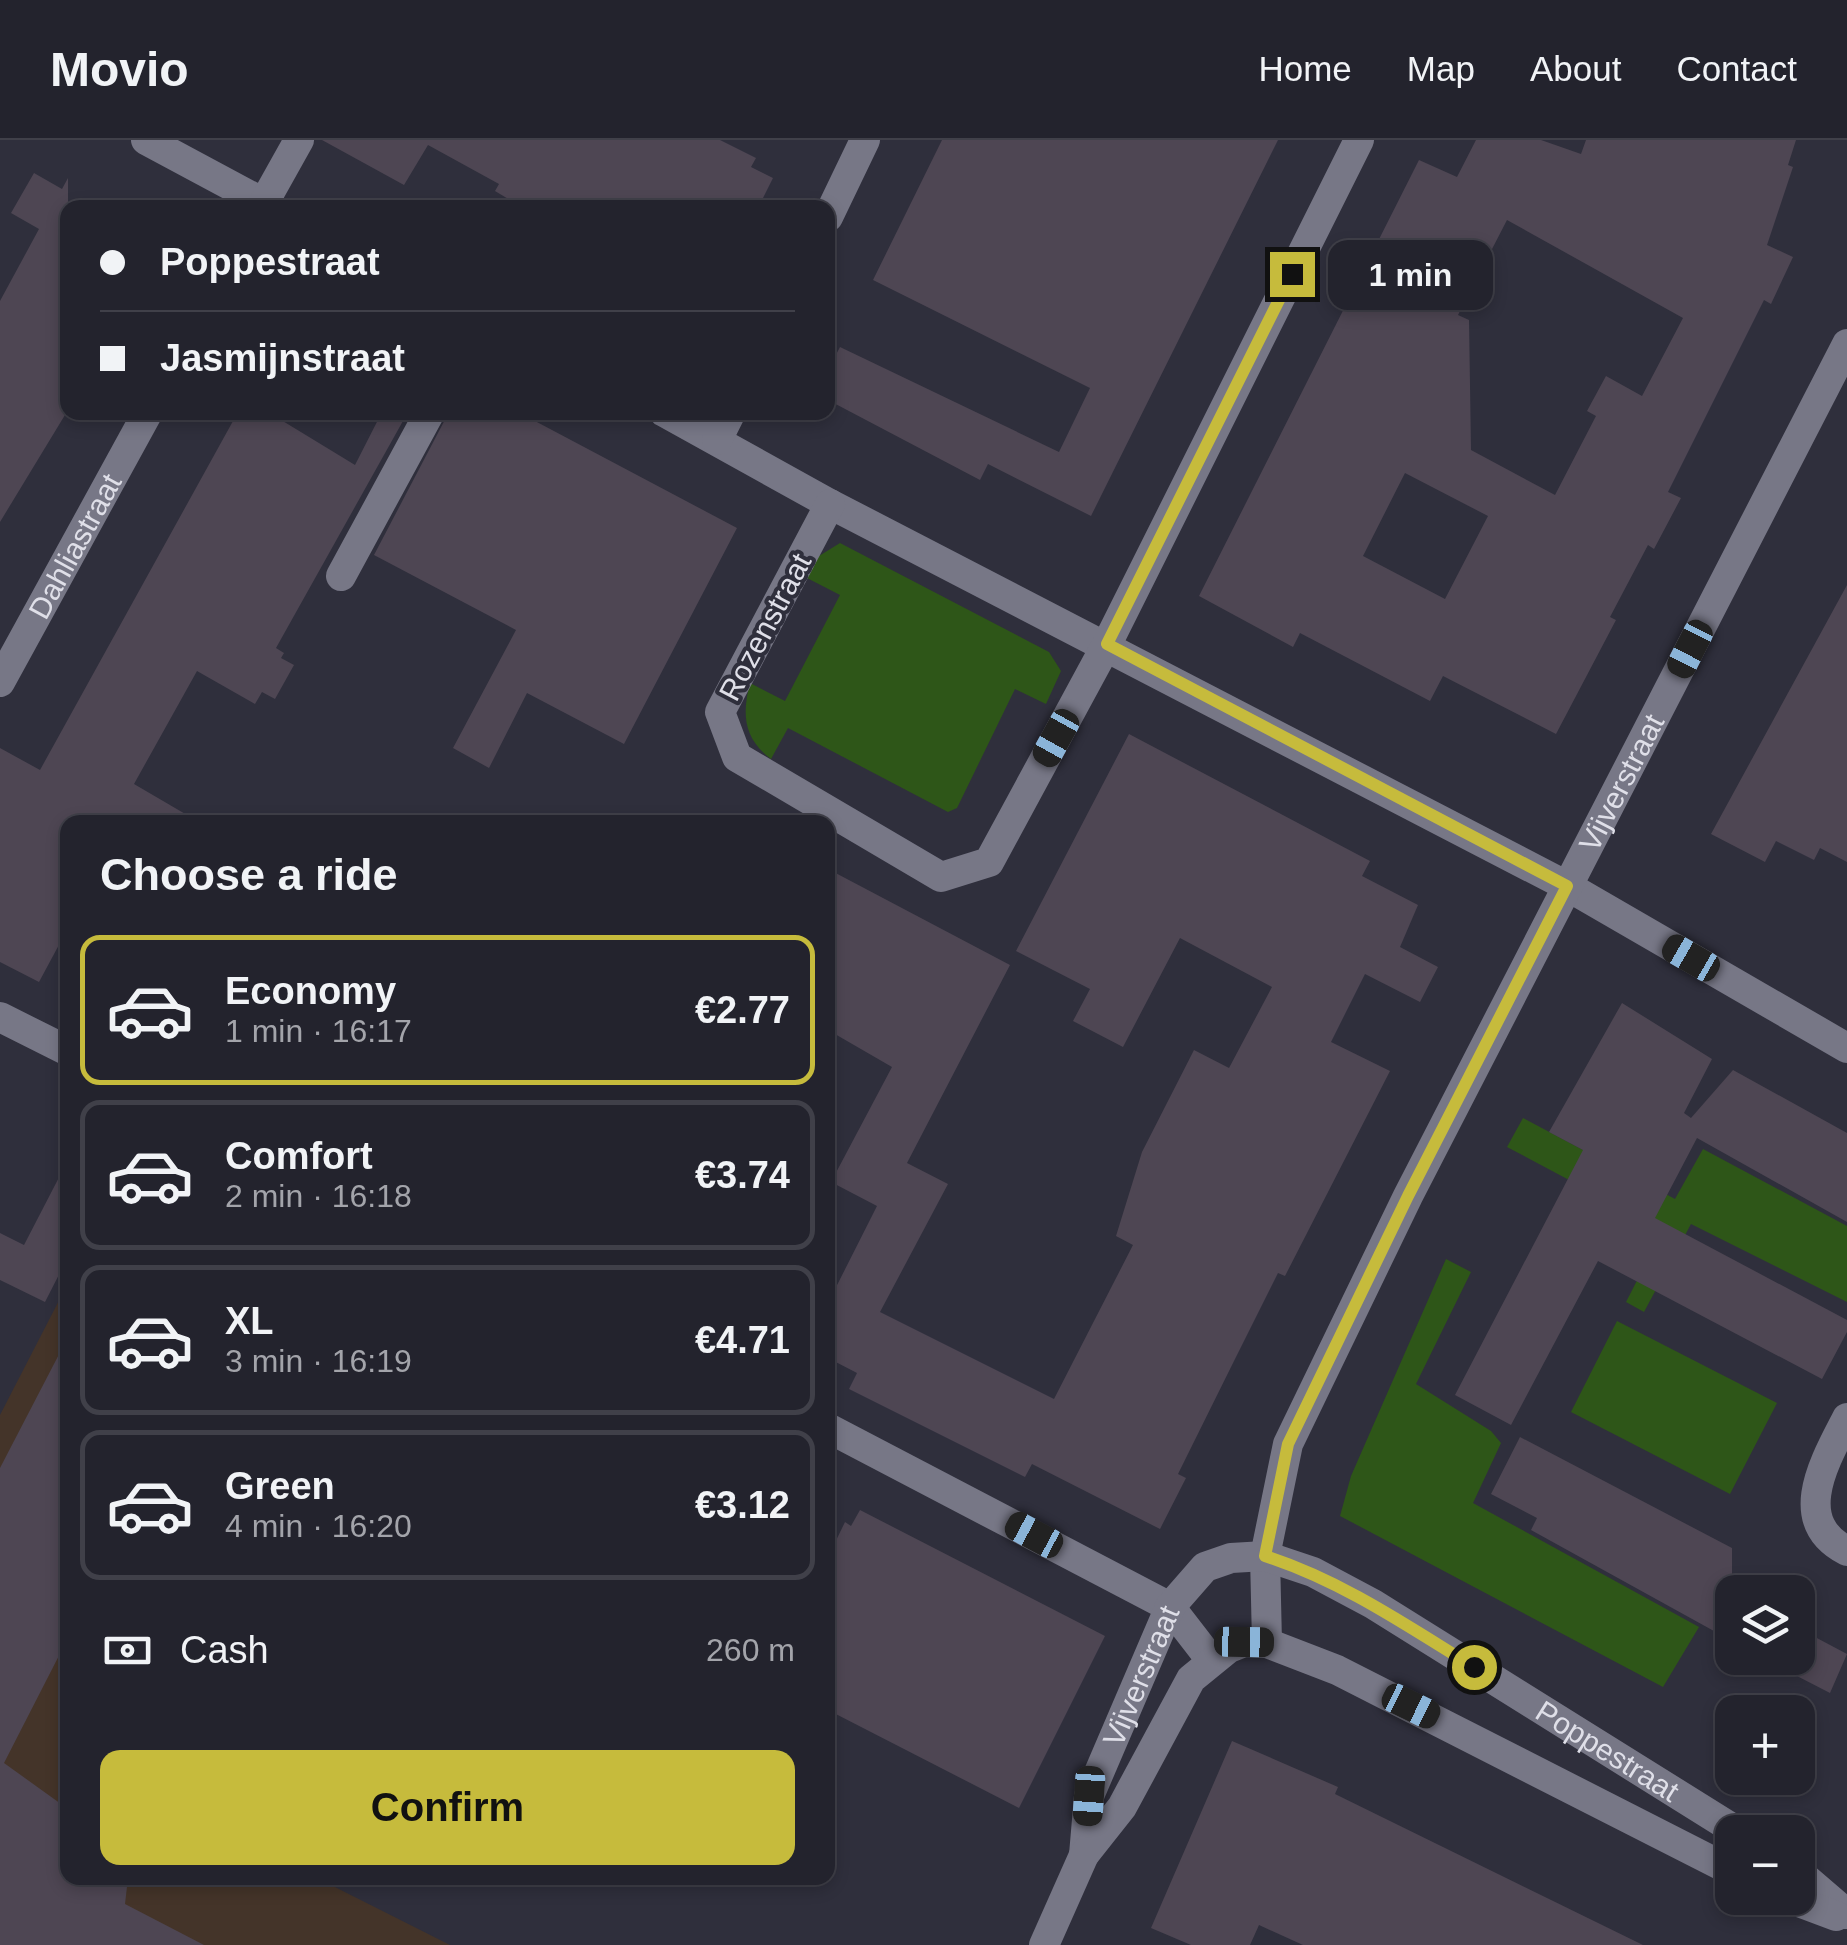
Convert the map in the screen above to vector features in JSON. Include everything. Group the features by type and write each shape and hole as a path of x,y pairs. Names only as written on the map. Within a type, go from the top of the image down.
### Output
{"street":[{"path":"146,140 255,200"},
{"path":"269,200 299,140"},
{"path":"835,203 866,140"},
{"name":"Rozenstraat","path":"835,816 941,878 988,862 1107,644 1359,140"},
{"name":"Vijverstraat","path":"1044,1945 1084,1855 1122,1806 1191,1679 1211,1660 1244,1642 1267,1643 1265,1556 1288,1444 1408,1196 1847,344"},
{"name":"Dahliastraat","path":"0,682 144,420"},
{"path":"341,576 426,420"},
{"path":"679,420 830,504 1107,644 1567,886 1847,1048"},
{"path":"717,440 727,420"},
{"name":"Rozenstraat","path":"830,504 720,712 737,758 834,815"},
{"path":"0,1017 60,1048"},
{"path":"1847,1418 1816,1482 1813,1508 1832,1544 1847,1551"},
{"path":"835,1432 1170,1607 1211,1660"},
{"name":"Vijverstraat","path":"1084,1855 1089,1796 1170,1607 1205,1567 1231,1558 1265,1556"},
{"name":"Poppestraat","path":"1265,1556 1313,1572 1373,1604 1715,1818"},
{"name":"Poppestraat","path":"1267,1643 1337,1670 1502,1750 1715,1861"},
{"path":"1815,1888 1847,1917"},
{"path":"1815,1907 1847,1917"}],"shaded area":[{"path":"60,1299 60,1885 331,1885 450,1945 0,1945 0,1415"}],"green space":[{"path":"840,543 1049,652 1061,671 1046,704 1015,689 957,808 948,812 788,728 771,759 750,734 746,705 750,683 785,701 840,595 805,577 819,556"},
{"path":"1523,1118 1675,1199 1703,1149 1847,1226 1847,1302 1691,1224 1644,1312 1626,1302 1663,1230 1507,1147"},
{"path":"1446,1259 1471,1272 1416,1384 1491,1431 1501,1443 1473,1503 1699,1627 1663,1687 1340,1516 1351,1476"},
{"path":"1617,1321 1777,1403 1730,1494 1571,1412"}],"building":[{"path":"322,140 720,140 756,158 751,167 773,178 762,200 510,200 495,191 499,184 428,145 404,185"},
{"path":"942,140 1278,140 1091,516 988,464 980,480 835,404 835,357 840,347 1059,452 1090,388 873,280"},
{"path":"1476,140 1541,140 1581,154 1586,140 1796,140 1788,165 1793,167 1767,245 1793,257 1771,304 1764,300 1668,492 1681,498 1654,549 1648,545 1610,617 1616,620 1556,734 1443,676 1430,701 1300,633 1293,647 1199,596 1419,160 1457,177","holes":["1507,220 1683,318 1642,396 1606,376 1587,411 1596,416 1555,495 1471,450 1469,320 1458,315","1405,473 1488,516 1445,599 1363,556"]},
{"path":"34,173 62,189 68,178 68,200 60,200 62,420 0,522 0,301 39,229 11,213"},
{"path":"234,420 281,420 355,465 378,420 404,420 276,648 284,653 281,658 294,665 275,699 262,692 255,704 197,671 134,784 187,815 60,815 60,943 39,982 0,962 0,748 40,770"},
{"path":"445,420 533,420 737,528 624,744 527,693 489,768 453,748 516,630 374,555"},
{"path":"1847,585 1847,862 1820,848 1814,860 1776,841 1765,862 1711,834"},
{"path":"1129,734 1370,861 1362,876 1418,905 1400,947 1438,967 1420,1002 1365,974 1331,1042 1390,1071 1285,1276 1278,1273 1178,1474 1186,1478 1160,1529 1032,1464 1025,1477 849,1389 857,1373 835,1362 835,1289 877,1206 835,1184 835,1174 892,1067 835,1034 835,873 1010,965 907,1163 948,1184 880,1312 1054,1399 1133,1245 1116,1236 1142,1152 1194,1050 1229,1068 1272,987 1180,938 1123,1047 1073,1021 1090,989 1016,951"},
{"path":"1622,1003 1712,1059 1684,1113 1691,1118 1733,1070 1847,1133 1847,1222 1697,1138 1655,1218 1847,1320 1847,1332 1822,1379 1598,1261 1511,1425 1455,1395 1583,1150 1549,1132"},
{"path":"60,1175 60,1273 45,1302 0,1280 0,1233 24,1245"},
{"path":"60,1352 60,1654 4,1763 60,1803 60,1885 127,1885 125,1904 204,1945 0,1945 0,1468"},
{"path":"1520,1437 1732,1548 1732,1575 1715,1575 1715,1632 1531,1530 1537,1518 1491,1494"},
{"path":"860,1510 1105,1636 1019,1808 835,1714 835,1543 845,1522 851,1526"},
{"path":"1815,1637 1847,1654 1830,1693 1795,1675 1815,1675"},
{"path":"1232,1741 1338,1787 1335,1794 1643,1945 1303,1945 1259,1925 1250,1945 1191,1945 1151,1928"}],"route":[{"path":"1292,274 1107,644 1567,886 1408,1196 1288,1444 1265,1556 1313,1572 1474,1667"}]}
